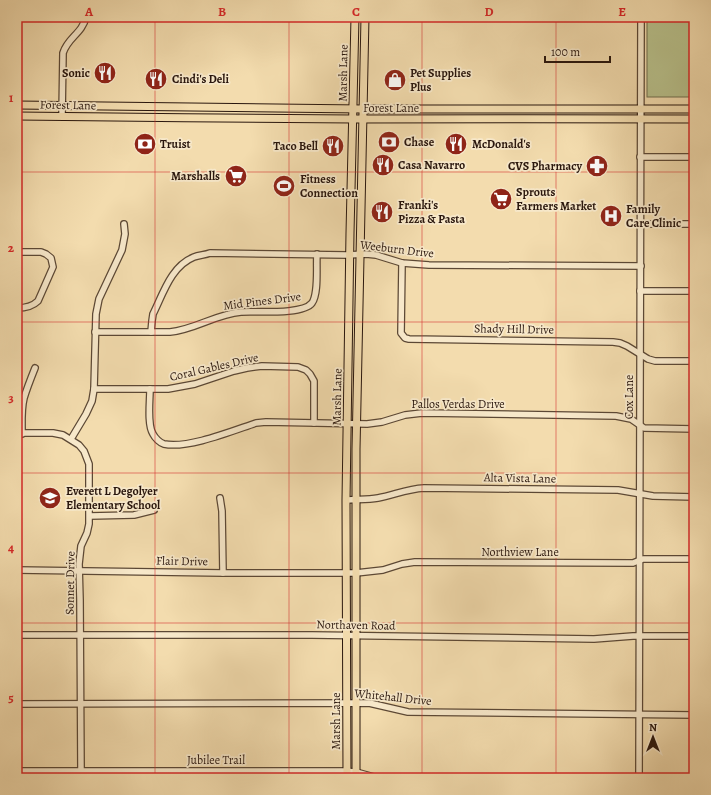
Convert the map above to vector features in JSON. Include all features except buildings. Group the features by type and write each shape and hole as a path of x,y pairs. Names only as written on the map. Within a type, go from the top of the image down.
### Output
{"main road":[{"name":"Marsh Lane","path":"347,775 346,500 355,17"},
{"name":"Marsh Lane","path":"356,775 356,499 365,17"},
{"path":"355,35 364,35"},
{"name":"Forest Lane","path":"17,105 694,110"},
{"path":"125,106 125,117"},
{"path":"185,107 185,118"},
{"path":"277,118 278,108"},
{"path":"439,109 439,119"},
{"path":"557,109 557,119"},
{"name":"Forest Lane","path":"17,116 353,119 694,119"},
{"path":"352,185 361,184"}],"street":[{"path":"62,116 63,53 70,40 82,28 86,17"},
{"name":"Cox Lane","path":"639,778 638,636 641,224 640,17"},
{"path":"640,157 694,157"},
{"path":"35,368 24,399 19,434 52,433 63,435 71,439 87,414 92,401 94,389 96,314 99,299 122,250 125,234 124,224"},
{"path":"641,224 694,224"},
{"path":"17,252 41,252 46,254 50,258 53,267 38,301 29,307 17,308"},
{"name":"Weeburn Drive","path":"151,332 153,314 170,278 175,271 186,261 210,253 360,254 376,255 402,263 429,265 640,266"},
{"name":"Mid Pines Drive","path":"95,332 180,331 226,315 240,312 293,311 306,308 312,304 316,296 317,254"},
{"name":"Shady Hill Drive","path":"402,263 401,333 405,338 603,341 620,343 648,359 655,361 694,361"},
{"path":"640,291 694,291"},
{"name":"Coral Gables Drive","path":"94,389 168,389 195,384 247,368 262,366 298,367 306,370 314,381 314,423"},
{"name":"Pallos Verdas Drive","path":"150,389 150,426 153,435 163,444 199,441 256,423 367,424 382,422 405,415 422,413 616,416 631,419 645,428 694,429"},
{"name":"Sonnet Drive","path":"71,439 84,451 89,464 90,516 87,533 81,546 78,564 81,771"},
{"name":"Alta Vista Lane","path":"346,500 378,498 400,491 424,488 618,490 653,496 694,497"},
{"path":"220,498 222,511 223,573"},
{"path":"90,516 134,515 154,510"},
{"name":"Northview Lane","path":"346,573 383,570 402,564 415,562 633,563 643,560 694,559"},
{"name":"Flair Drive","path":"17,570 346,573"},
{"name":"Northaven Road","path":"17,635 346,635 594,639 638,636 694,636"},
{"name":"Whitehall Drive","path":"17,704 356,703 376,704 408,712 694,715"},
{"name":"Jubilee Trail","path":"17,771 356,775 382,778 414,778"}],"green space":[{"path":"647,17 694,17 694,97 647,97"}],"place":[{"name":"Sonic","path":"105,73"},
{"name":"Cindi's Deli","path":"156,79"},
{"name":"Pet Supplies Plus","path":"395,80"},
{"name":"Chase","path":"389,142"},
{"name":"Truist","path":"145,144"},
{"name":"McDonald's","path":"456,144"},
{"name":"Taco Bell","path":"333,146"},
{"name":"Casa Navarro","path":"383,165"},
{"name":"CVS Pharmacy","path":"597,166"},
{"name":"Marshalls","path":"236,176"},
{"name":"Fitness Connection","path":"284,186"},
{"name":"Sprouts Farmers Market","path":"501,199"},
{"name":"Franki's Pizza & Pasta","path":"382,212"},
{"name":"Family Care Clinic","path":"611,216"},
{"name":"Everett L Degolyer Elementary School","path":"50,498"}]}
